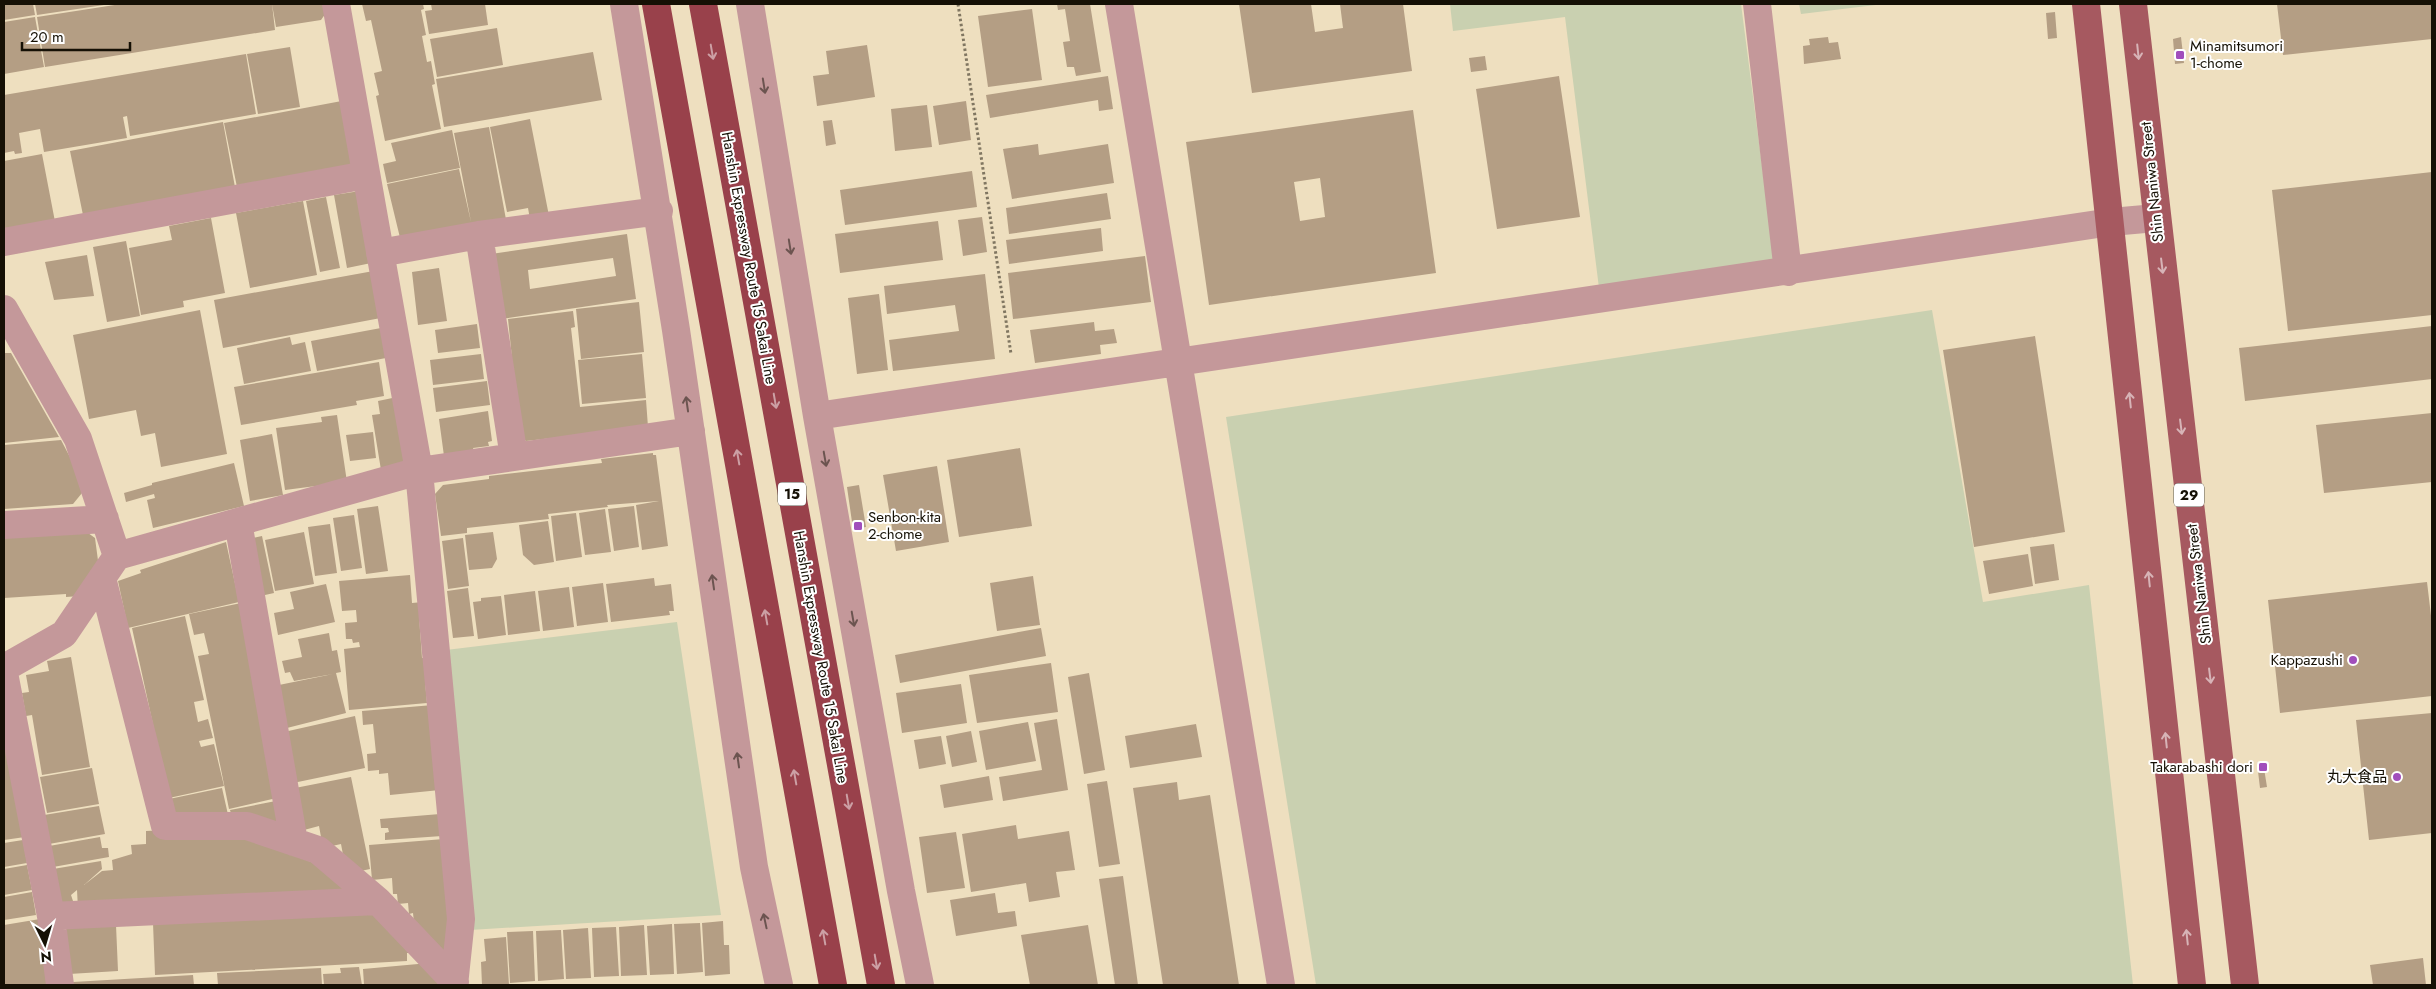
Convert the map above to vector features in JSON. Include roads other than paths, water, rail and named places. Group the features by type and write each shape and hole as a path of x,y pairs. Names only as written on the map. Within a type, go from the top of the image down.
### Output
{"highway":[{"path":"656,4 833,985"},
{"name":"Hanshin Expressway Route 15 Sakai Line","path":"703,4 881,985"}],"main road":[{"path":"2086,4 2192,985"},
{"name":"Shin Naniwa Street","path":"2133,4 2245,985"}],"street":[{"path":"336,4 419,471 461,919 454,984"},
{"path":"624,4 659,211 754,867 779,985"},
{"path":"750,4 817,416 901,891 920,985"},
{"path":"1119,4 1180,362 1281,985"},
{"path":"1757,4 1788,272"},
{"path":"4,242 366,175"},
{"path":"380,253 479,235 659,211"},
{"path":"817,416 1788,272 2111,222 2156,218"},
{"path":"479,235 514,457"},
{"path":"4,308 78,439 117,556"},
{"path":"4,668 64,634 117,556 419,471 691,431"},
{"path":"4,525 105,519"},
{"path":"238,522 294,842"},
{"path":"102,578 165,826 247,826 318,850 378,901 454,984"},
{"path":"4,673 51,916 60,985"},
{"path":"51,916 378,901"}],"place":[{"name":"Minamitsumori 1-chome","path":"2180,55"},
{"name":"Senbon-kita 2-chome","path":"858,526"},
{"name":"Kappazushi","path":"2353,660"},
{"name":"Takarabashi dori","path":"2263,767"},
{"name":"丸大食品","path":"2397,777"}]}
